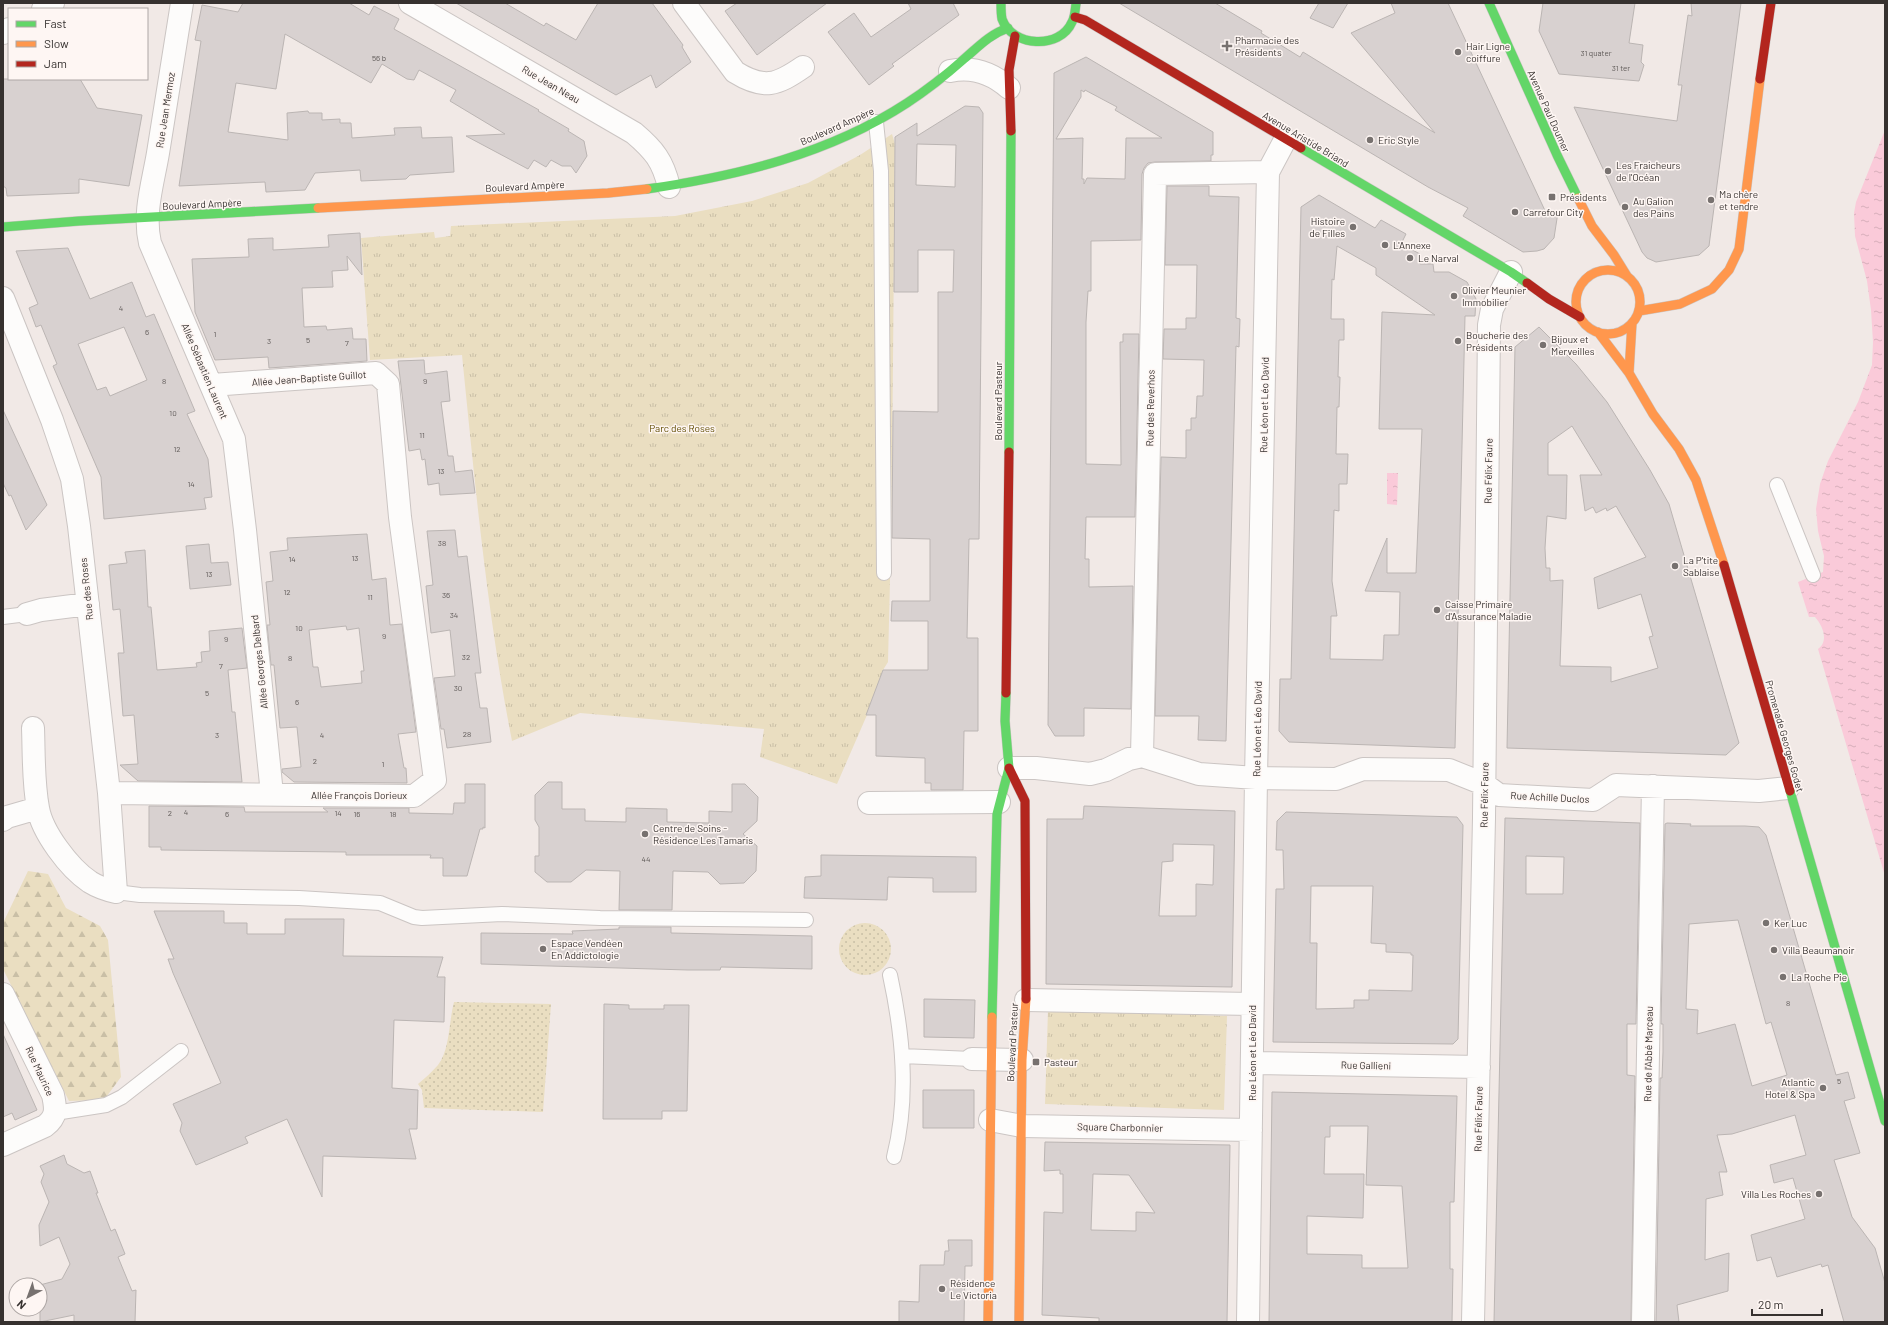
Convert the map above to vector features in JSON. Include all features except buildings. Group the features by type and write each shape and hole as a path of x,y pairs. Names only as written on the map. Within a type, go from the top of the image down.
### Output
{"street":[{"name":"Rue Jean Mermoz","path":"147,218 182,3"},
{"path":"684,3 735,72 747,80 757,83 784,80 803,67"},
{"path":"1000,3 1002,17 1008,28 1016,36 1035,43 1045,43 1064,34 1075,17 1076,3"},
{"name":"Avenue Paul Doumer","path":"1489,3 1557,155 1592,226 1614,255 1627,276"},
{"path":"1639,311 1655,307 1680,304 1712,289 1730,270 1739,249 1756,105 1771,3"},
{"name":"Rue Jean Neau","path":"415,4 634,133 649,146 663,165 670,187"},
{"name":"Avenue Aristide Briand","path":"1075,17 1086,20 1285,140 1518,277 1549,299 1580,317"},
{"name":"Boulevard Ampère","path":"3,227 608,193 670,187 721,178 788,159 876,122 923,92 996,32 1008,28"},
{"name":"Boulevard Pasteur","path":"988,1322 990,1120 982,1059 997,814 1009,768 1005,721 1008,595 1011,114 1009,88 1010,52 1016,36"},
{"path":"950,71 959,69 978,71 997,78 1009,88"},
{"name":"Rue Léon et Léo David","path":"1248,1322 1252,1004 1268,172 1285,140"},
{"name":"Rue des Reverhos","path":"1142,756 1155,174 1268,172"},
{"name":"Allée Sébastien Laurent","path":"147,218 150,243 234,439 245,530"},
{"name":"Avenue Paul Doumer","path":"1592,226 1593,244"},
{"path":"1570,287 1587,279 1599,271 1609,270 1619,272 1627,276 1634,283 1639,292 1639,311 1632,323 1625,329 1616,333 1607,334 1598,332 1591,328 1580,317 1577,299 1587,279 1592,263"},
{"name":"Avenue Aristide Briand","path":"1518,277 1550,287"},
{"name":"Rue Félix Faure","path":"1473,1322 1484,784 1489,325 1492,309 1518,277"},
{"name":"Rue des Roses","path":"3,298 52,420 72,479 79,526 109,793 116,892"},
{"path":"1629,373 1632,323"},
{"name":"Promenade Georges Godet","path":"1598,332 1629,373 1653,414 1679,450 1696,480 1716,536 1885,1121"},
{"name":"Allée Jean-Baptiste Guillot","path":"212,385 376,373 388,384 400,517"},
{"name":"Allée François Dorieux","path":"109,793 414,796 435,780 400,517"},
{"name":"Allée Georges Delbard","path":"245,530 272,794"},
{"path":"27,614 41,610 88,604"},
{"path":"33,728 38,808 45,829 64,856 89,881 103,889 116,892"},
{"path":"1009,768 1036,768 1090,774 1106,770 1129,759 1142,756"},
{"name":"Rue Achille Duclos","path":"1142,756 1199,774 1256,778 1336,779 1364,769 1449,770 1484,784 1499,795 1593,800 1616,785 1760,791 1788,788"},
{"name":"Boulevard Pasteur","path":"1009,768 1025,801 1026,1000 1022,1060 1019,1322"},
{"name":"Rue de l'Abbé Marceau","path":"1643,1322 1653,786"},
{"path":"869,803 1000,802"},
{"path":"3,820 7,817 38,808"},
{"name":"Rue Maurice","path":"3,994 53,1095 55,1113"},
{"path":"1026,1000 1252,1004"},
{"path":"982,1059 1022,1060"},
{"name":"Rue Gallieni","path":"1252,1063 1479,1067"},
{"path":"3,1145 45,1126 51,1121 55,1113"},
{"name":"Square Charbonnier","path":"990,1120 1022,1126 1251,1130"}],"lane":[{"path":"876,122 880,171 884,573"},
{"path":"1777,485 1813,575"},
{"path":"3,617 27,614"},
{"path":"116,892 140,895 299,898 380,903 391,906 414,917 422,918 502,914 600,918 806,920"},
{"path":"890,975 898,1011 902,1056 903,1097 901,1130 894,1157"},
{"path":"55,1113 106,1105 122,1097 182,1051"},
{"path":"902,1056 982,1059"}],"green space":[{"name":"Parc des Roses","path":"892,134 895,144 892,468 888,662 883,670 867,715 837,784 760,757 764,729 580,713 512,741 495,645 477,500 462,355 370,360 361,238 434,232 435,238 450,236 451,226 675,216 752,201 808,183 860,155"},
{"path":"28,871 48,874 66,908 100,926 108,940 121,1077 104,1100 69,1101 3,969 3,923"},
{"path":"865,923 875,925 883,931 889,939 891,949 889,959 883,967 875,973 865,975 855,973 847,967 841,959 839,949 841,939 847,931 855,925"},
{"path":"454,1002 551,1004 543,1112 424,1108 422,1090 418,1084 436,1068 442,1059 447,1043"},
{"path":"1048,1010 1227,1016 1224,1110 1045,1104"}],"water":[{"path":"1885,130 1885,876 1818,649 1823,642 1824,633 1815,617 1809,617 1798,582 1823,572 1824,556 1818,531 1816,509 1820,484 1828,461 1858,402 1872,365 1873,342 1871,310 1867,281 1855,236 1854,213 1856,202"},
{"path":"1387,473 1398,473 1397,505 1387,504"}],"traffic: fast":[{"path":"1001,3 1002,19 1007,28 1015,35 1025,40 1036,42 1047,41 1066,31 1073,20 1076,4"},
{"path":"1489,3 1557,155 1578,198"},
{"path":"647,189 681,184 748,170 814,149 846,136 877,121 907,103 943,77 984,41 1008,28"},
{"path":"1009,452 1011,131"},
{"path":"1301,148 1511,272 1527,283"},
{"path":"3,227 79,221 318,208"},
{"path":"992,1017 997,814 1009,768 1005,721 1006,693"},
{"path":"1790,791 1885,1121"}],"traffic: slow":[{"path":"1639,311 1680,304 1712,289 1729,270 1739,249 1760,79"},
{"path":"318,208 608,193 647,189"},
{"path":"1578,198 1592,226 1614,255 1627,276"},
{"path":"1608,270 1626,276 1634,284 1640,302 1634,320 1626,328 1608,334 1590,328 1582,320 1576,302 1582,284 1590,276 1608,270"},
{"path":"1629,373 1632,323"},
{"path":"1598,332 1629,373 1653,414 1679,449 1696,480 1724,565"},
{"path":"1019,1322 1022,1060 1026,999"},
{"path":"988,1322 992,1017"}],"traffic: jam":[{"path":"1760,79 1771,3"},
{"path":"1075,17 1085,20 1301,148"},
{"path":"1011,131 1009,70 1015,36"},
{"path":"1527,283 1549,299 1580,317"},
{"path":"1006,693 1009,452"},
{"path":"1724,565 1790,791"},
{"path":"1009,768 1025,801 1026,999"}],"place":[{"name":"Pharmacie des Présidents","path":"1227,46"},
{"name":"Hair Ligne coiffure","path":"1458,52"},
{"name":"Eric Style","path":"1370,140"},
{"name":"Les Fraicheurs de l'Océan","path":"1608,171"},
{"name":"Présidents","path":"1552,197"},
{"name":"Ma chère et tendre","path":"1711,200"},
{"name":"Au Galion des Pains","path":"1625,207"},
{"name":"Carrefour City","path":"1515,212"},
{"name":"Histoire de Filles","path":"1353,227"},
{"name":"L'Annexe","path":"1385,245"},
{"name":"Le Narval","path":"1410,258"},
{"name":"Olivier Meunier Immobilier","path":"1454,296"},
{"name":"Boucherie des Présidents","path":"1458,341"},
{"name":"Bijoux et Merveilles","path":"1543,345"},
{"name":"La P'tite Sablaise","path":"1675,566"},
{"name":"Caisse Primaire d'Assurance Maladie","path":"1437,610"},
{"name":"Centre de Soins - Résidence Les Tamaris","path":"645,834"},
{"name":"Ker Luc","path":"1766,923"},
{"name":"Espace Vendéen En Addictologie","path":"543,949"},
{"name":"Villa Beaumanoir","path":"1774,950"},
{"name":"La Roche Pie","path":"1783,977"},
{"name":"Pasteur","path":"1036,1062"},
{"name":"Atlantic Hotel & Spa","path":"1823,1088"},
{"name":"Villa Les Roches","path":"1819,1194"},
{"name":"Résidence Le Victoria","path":"942,1289"}]}
